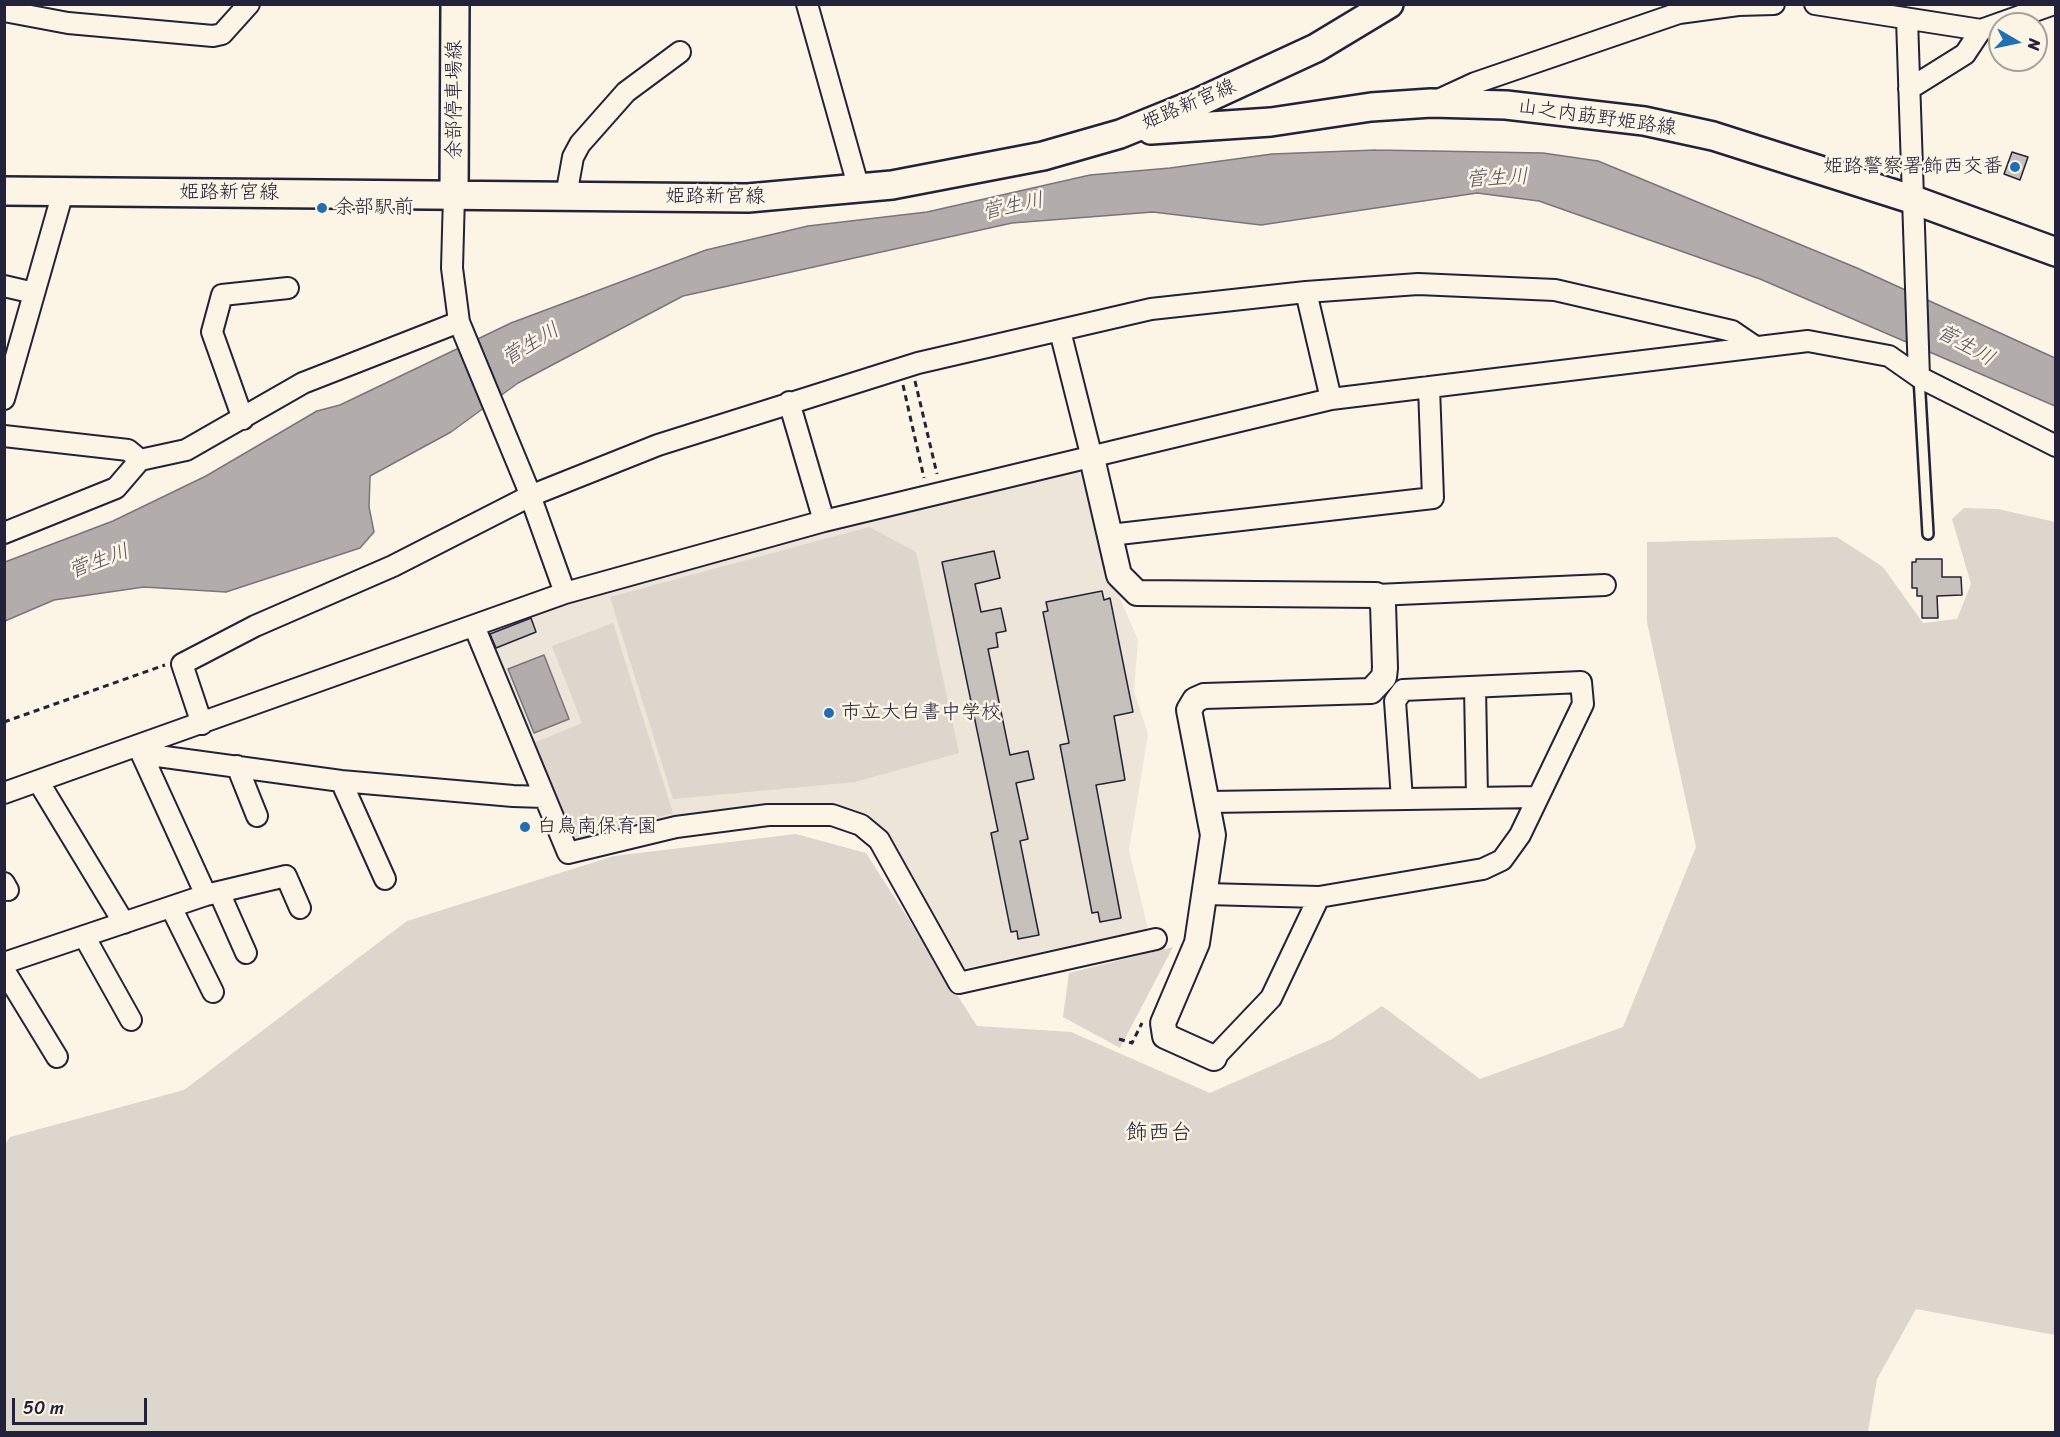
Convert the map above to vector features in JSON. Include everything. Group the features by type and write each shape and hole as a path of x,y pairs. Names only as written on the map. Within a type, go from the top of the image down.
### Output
{"main road":[{"name":"余部停車場線","path":"454,195 455,4"},
{"name":"姫路新宮線","path":"4,191 748,198 859,189 979,170 1120,134 1246,81 1316,48 1389,4"},
{"path":"1236,124 1233,101 1246,81"},
{"name":"山之内莇野姫路線","path":"1120,134 1271,122 1371,107 1431,103 1506,105 1644,121 1713,136 2055,252"}],"street":[{"path":"4,11 68,23 213,36 222,34 249,4"},
{"path":"1431,103 1475,82 1679,12 1738,5 1774,4"},
{"path":"1815,4 1874,9 1907,19 1981,30 2054,4"},
{"path":"809,5 829,91 859,189"},
{"path":"1907,19 1919,369"},
{"path":"1909,89 1965,54 1981,30"},
{"path":"566,196 573,158 580,144 626,92 680,52"},
{"path":"4,399 11,349 34,293 63,192"},
{"path":"454,195 452,268 461,327 528,490 565,593"},
{"path":"202,724 182,664 255,626 393,567 528,490 789,402 905,367 1151,309 1306,292 1418,284 1555,290 1732,331 1754,346"},
{"path":"4,286 34,293"},
{"path":"243,419 212,332 222,295 288,288"},
{"path":"1306,292 1331,399"},
{"path":"4,533 116,488 140,460 186,450 243,419 303,382 461,327"},
{"path":"1060,331 1119,574 1137,592 1376,595 1605,585"},
{"path":"4,793 140,750 202,724 565,593 824,520 1092,458 1331,399 1808,341 1889,356 1919,369 2055,446"},
{"path":"1110,535 1433,498 1429,387"},
{"path":"789,402 824,520"},
{"path":"4,436 129,450 140,460"},
{"path":"1319,897 1271,998 1214,1058 1165,1036 1163,1023 1197,943 1213,835 1209,802 1190,722 1190,710 1195,700 1204,696 1371,692 1379,684 1385,668 1383,604 1376,595"},
{"path":"474,626 568,853 676,827 768,815 832,815 861,825 879,840 959,983 1156,939"},
{"path":"1206,894 1319,897 1483,868 1502,860 1520,836 1583,704 1581,682 1403,690 1395,701 1402,800"},
{"path":"1474,687 1477,798"},
{"path":"140,750 341,781 544,797"},
{"path":"140,750 212,893 246,953"},
{"path":"237,766 257,816"},
{"path":"39,781 124,923"},
{"path":"341,781 385,879"},
{"path":"1209,802 1539,797"},
{"path":"4,963 212,893 286,876 300,908"},
{"path":"171,907 213,992"},
{"path":"84,936 131,1020"},
{"path":"4,970 57,1057"}],"lane":[{"path":"1919,369 1928,534"}],"path":[{"path":"905,367 935,495"},
{"path":"905,367 935,495"},
{"path":"4,722 161,665 182,664"}],"shaded area":[{"name":"市立大白書中学校","path":"1078,470 1085,476 1110,575 1138,640 1134,691 1148,734 1129,850 1148,929 962,969 885,835 856,812 814,804 766,804 693,813 580,842 571,838 484,632 546,610 697,565"},
{"path":"1964,508 1998,509 2055,522 2055,1335 1916,1309 1877,1379 1868,1432 5,1432 4,1146 10,1137 184,1090 407,921 614,856 796,834 866,853 977,1026 1071,1032 1210,1093 1332,1039 1382,1006 1480,1079 1623,1027 1696,847 1647,622 1647,542 1837,537 1883,567 1923,623 1957,619 1971,584 1952,519"},
{"path":"869,527 916,552 959,753 855,782 673,799 610,597"},
{"path":"613,623 673,813 581,839 573,835 534,743 582,723 552,646"},
{"path":"1173,947 1120,1048 1063,1017 1069,973"}],"water":[{"name":"菅生川","path":"1376,150 1543,153 1598,161 1857,268 2055,358 2055,406 1760,279 1539,201 1477,193 1261,225 1153,212 1012,223 683,296 518,383 451,432 370,476 369,507 374,532 360,548 226,592 144,587 54,600 5,621 5,562 113,521 206,476 317,411 340,405 511,323 706,250 808,226 927,212 1090,175 1170,168 1272,154"},
{"path":"544,655 569,719 534,733 508,669"}],"building":[{"path":"2012,152 2028,157 2020,180 2004,174"},
{"path":"994,551 1000,578 975,584 981,612 1001,608 1006,631 996,633 998,647 988,649 1010,755 1028,751 1034,779 1016,783 1028,839 1020,841 1039,935 1018,939 1017,931 1011,932 991,833 998,831 942,562"},
{"path":"1916,559 1942,559 1942,577 1961,577 1962,595 1937,596 1938,618 1922,618 1922,596 1917,596 1917,588 1912,588 1912,562 1916,562"},
{"path":"1102,591 1104,600 1110,598 1133,712 1114,716 1125,780 1096,785 1121,918 1100,922 1098,912 1092,913 1060,745 1069,743 1043,612 1048,611 1046,602"},
{"path":"531,618 536,632 496,648 490,634"}],"place":[{"name":"姫路警察署飾西交番","path":"2015,167"},
{"name":"余部駅前","path":"322,208"},
{"name":"市立大白書中学校","path":"829,713"},
{"name":"白鳥南保育園","path":"525,827"}],"district":[{"name":"飾西台","path":"1159,1133"}]}
